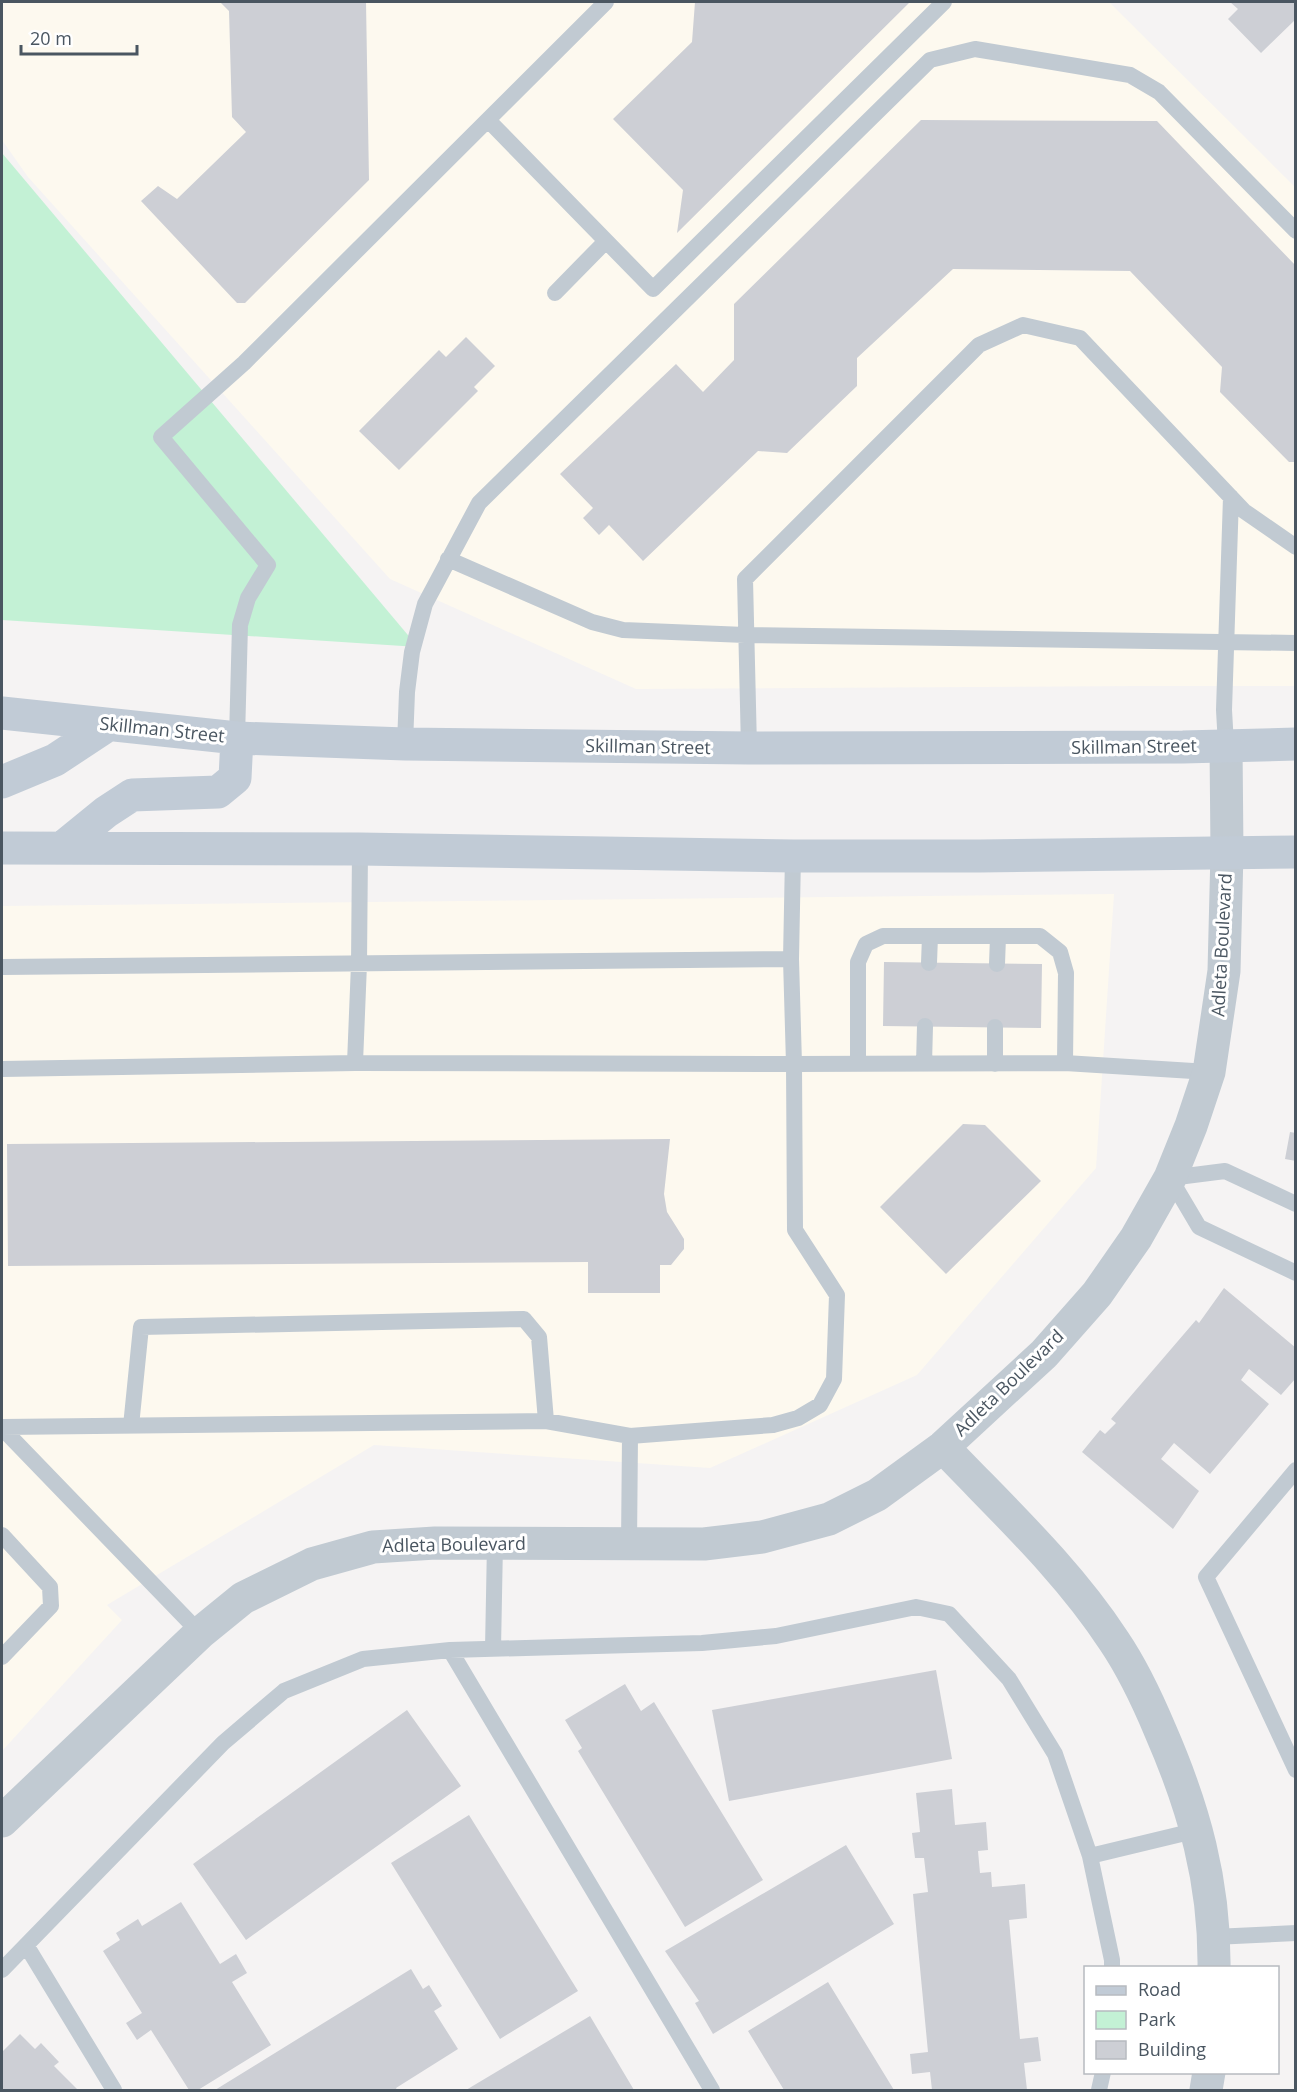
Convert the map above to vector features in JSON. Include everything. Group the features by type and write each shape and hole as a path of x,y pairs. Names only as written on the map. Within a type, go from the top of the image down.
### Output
{"main road":[{"name":"Skillman Street","path":"2,714 237,738 405,744 749,748 1183,747 1296,744"},
{"path":"2,782 55,760 108,725"},
{"path":"63,847 106,812 132,795 218,792 235,778 237,738"},
{"path":"2,848 360,849 793,856 1296,852"}],"street":[{"name":"Adleta Boulevard","path":"2,1818 200,1633 243,1598 312,1564 373,1547 435,1543 704,1544 762,1537 829,1519 877,1495 943,1447 1044,1354 1097,1294 1136,1238 1170,1178 1191,1126 1209,1072 1224,971 1227,852 1226,745"},
{"name":"Adleta Boulevard","path":"943,1447 1078,1592 1114,1641 1146,1696 1175,1764 1198,1830 1208,1884 1214,1952"},
{"path":"1206,2091 1209,2074"}],"lane":[{"path":"237,738 240,625 248,598 268,565 161,437 244,363 606,2"},
{"path":"488,120 653,289 944,2"},
{"path":"405,744 407,693 412,652 425,604 479,503 930,60 975,49 1130,75 1159,92 1296,231"},
{"path":"555,293 606,241"},
{"path":"749,748 745,579 979,345 1023,325 1080,338 1244,511 1296,547"},
{"path":"1226,745 1224,710 1231,497"},
{"path":"448,558 592,621 623,630 745,635 1296,643"},
{"path":"355,1063 360,849"},
{"path":"2,1428 546,1421 630,1436 773,1425 798,1418 820,1405 834,1379 837,1295 795,1230 791,959 793,856"},
{"path":"858,1064 858,962 866,944 884,936 1041,936 1060,952 1066,973 1065,1063"},
{"path":"928,963 930,936"},
{"path":"997,964 998,936"},
{"path":"2,967 791,959"},
{"path":"924,1064 925,1026"},
{"path":"995,1027 995,1064"},
{"path":"2,1069 355,1063 1065,1063 1209,1072"},
{"path":"1296,1204 1225,1171 1170,1178 1199,1227 1296,1273"},
{"path":"131,1425 141,1327 524,1319 539,1337 546,1421"},
{"path":"2,1428 200,1633"},
{"path":"629,1545 630,1436"},
{"path":"1296,1470 1206,1577 1296,1770"},
{"path":"2,1535 50,1587 51,1606 2,1657"},
{"path":"493,1649 495,1544"},
{"path":"2,1970 223,1743 284,1691 363,1659 450,1650 702,1643 776,1636 916,1606 949,1614 1009,1679 1055,1754 1090,1856 1112,1964"},
{"path":"450,1650 712,2091"},
{"path":"1090,1856 1198,1830"},
{"path":"1214,1952 1296,1933"},
{"path":"26,1945 114,2091"},
{"path":"1100,2091 1103,2074"}],"shaded area":[{"path":"2,2 1109,2 1295,187 1295,686 636,689 390,579 28,177 2,140"},
{"path":"1114,894 1096,1168 917,1375 710,1468 374,1445 107,1605 122,1620 2,1751 2,906"}],"green space":[{"path":"2,153 418,647 2,620"}],"building":[{"path":"220,2 366,2 369,180 245,303 237,303 141,201 158,186 177,199 246,132 232,117 229,11"},
{"path":"695,2 910,2 677,233 683,190 613,119 692,42"},
{"path":"1230,2 1296,2 1296,19 1261,53 1228,19 1238,9"},
{"path":"921,120 1157,121 1296,266 1296,462 1289,462 1220,392 1222,367 1130,271 953,269 857,358 857,386 787,453 758,451 643,561 609,525 599,535 583,518 593,508 560,474 676,364 703,392 734,360 734,304"},
{"path":"466,337 495,366 474,387 478,391 399,470 359,431 439,350 446,357"},
{"path":"884,962 1042,964 1041,1028 883,1026"},
{"path":"963,1124 985,1125 1041,1181 946,1274 880,1207"},
{"path":"1290,1132 1296,1133 1296,1161 1285,1159"},
{"path":"670,1139 664,1194 667,1212 684,1239 684,1249 671,1265 660,1265 660,1293 588,1293 588,1262 8,1266 7,1144"},
{"path":"1224,1288 1296,1348 1296,1378 1281,1395 1249,1369 1241,1380 1269,1404 1210,1474 1174,1443 1161,1459 1199,1491 1173,1529 1082,1452 1100,1430 1105,1434 1116,1423 1111,1419 1196,1320 1199,1323"},
{"path":"936,1670 952,1759 729,1801 712,1710"},
{"path":"625,1684 641,1711 654,1702 763,1880 685,1927 578,1751 582,1748 565,1720"},
{"path":"407,1710 461,1786 246,1940 193,1864"},
{"path":"952,1789 955,1825 986,1822 988,1850 978,1851 980,1873 991,1872 992,1887 1025,1884 1027,1918 1009,1920 1020,2039 1038,2037 1041,2061 1024,2063 1027,2090 932,2090 930,2072 912,2074 910,2054 928,2052 913,1894 928,1892 924,1858 915,1858 912,1833 920,1832 916,1793"},
{"path":"469,1815 578,1991 500,2039 391,1863"},
{"path":"846,1845 894,1924 713,2034 695,2003 699,2001 665,1951"},
{"path":"181,1902 220,1964 236,1954 247,1973 232,1982 271,2045 198,2090 189,2090 151,2030 137,2040 126,2023 142,2013 103,1951 120,1940 116,1933 138,1919 142,1926"},
{"path":"411,1969 423,1989 429,1985 442,2006 434,2011 458,2049 396,2088 397,2090 215,2090"},
{"path":"828,1982 894,2090 784,2090 748,2031"},
{"path":"590,2016 634,2090 466,2090"},
{"path":"20,2034 35,2049 41,2043 59,2062 54,2066 78,2090 2,2090 2,2052"}]}
